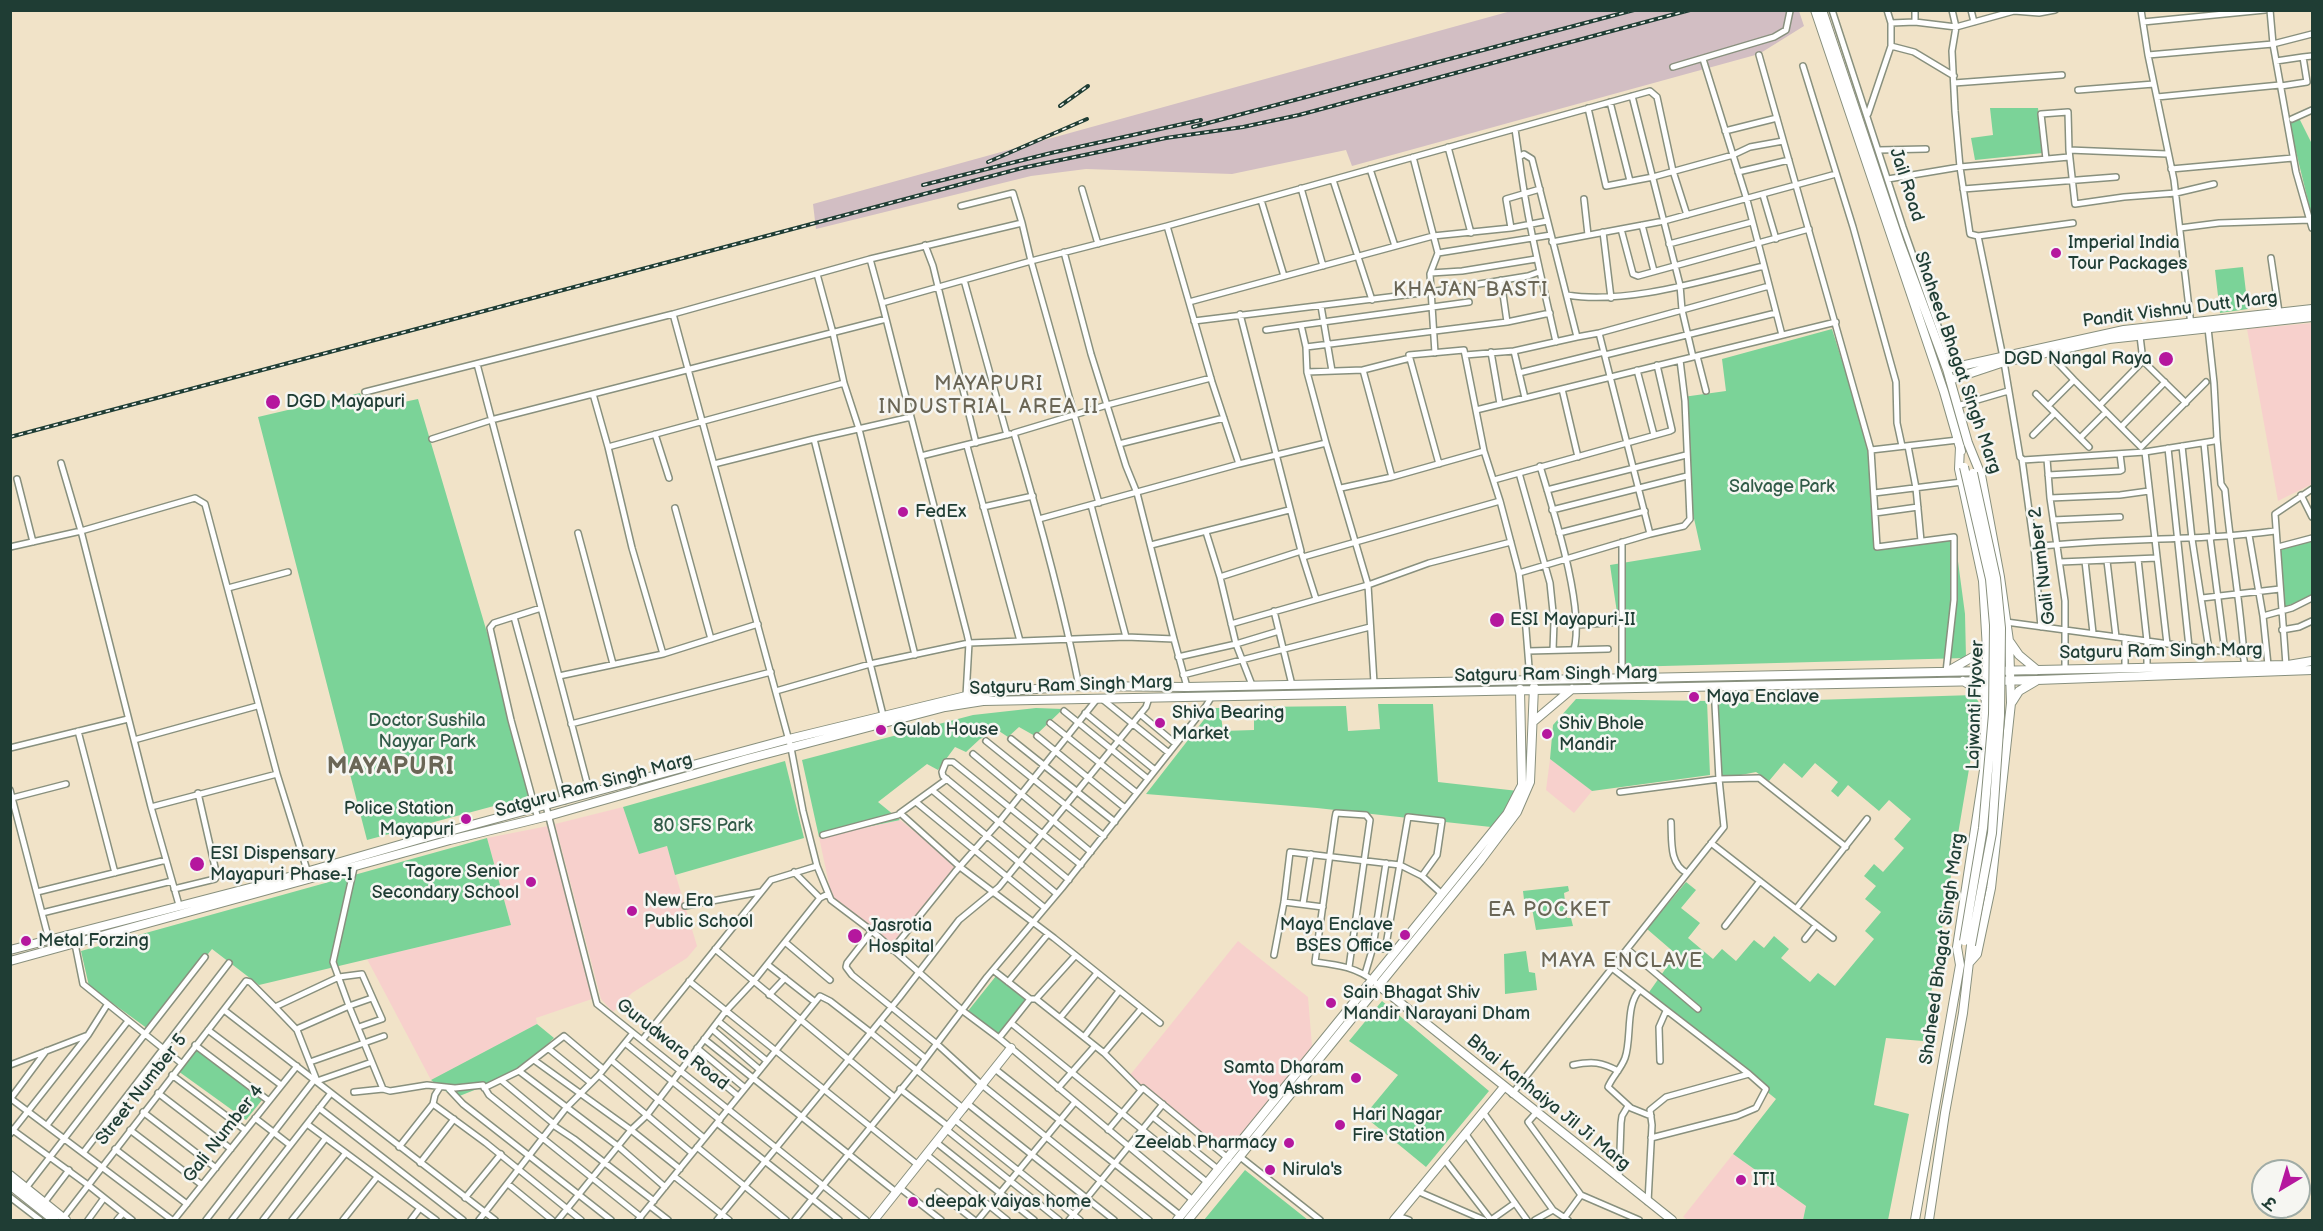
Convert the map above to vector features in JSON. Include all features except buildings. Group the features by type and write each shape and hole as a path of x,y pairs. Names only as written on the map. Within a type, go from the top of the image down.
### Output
{"main road":[{"path":"1815,10 1897,244"},
{"path":"1822,10 1897,244"},
{"name":"Shaheed Bhagat Singh Marg","path":"1897,244 1950,369 1962,443 1959,469 1983,581 1987,643 1984,770 1957,947 1960,965 1915,1221"},
{"name":"Shaheed Bhagat Singh Marg","path":"1897,244 1962,443 1980,475 2000,577 2009,641 2011,703 1991,888 1977,954 1969,963"},
{"name":"Pandit Vishnu Dutt Marg","path":"1950,369 2109,339 2140,336 2279,312 2313,309"},
{"name":"Pandit Vishnu Dutt Marg","path":"1950,380 2003,359 2113,332 2191,326 2208,328 2313,317"},
{"name":"Lajwanti Flyover","path":"1962,443 1964,467 1990,579 1994,625 1993,714 1983,828 1968,943"},
{"name":"Lajwanti Flyover","path":"1960,965 1968,943 1992,832 2000,716 2001,628 1996,578 1973,473 1962,443"},
{"path":"1983,581 1988,585 1998,583 2000,577"},
{"path":"2009,641 2019,655 2037,670"},
{"path":"1946,672 1978,654 1987,643"},
{"name":"Satguru Ram Singh Marg","path":"10,950 179,904 261,885 307,870 789,739 883,715 994,692 1079,686 1252,686 2245,666 2313,662"},
{"name":"Satguru Ram Singh Marg","path":"10,961 450,840 538,819 945,706 983,701 2037,680 2313,670"},
{"path":"1182,1219 1208,1183 1234,1156 1368,977 1442,894 1507,814 1520,790 1522,775 1519,680"},
{"path":"1182,1219 1378,985 1480,861 1517,812 1530,782 1535,690 1531,680"},
{"path":"1961,681 1977,689 1985,698 1989,694 2006,696 2011,703 2019,691 2037,680"},
{"path":"1533,721 1572,689"},
{"path":"1929,1221 1969,963 1968,943"},
{"name":"Bhai Kanhaiya Jil Ji Marg","path":"1378,985 1672,1221"},
{"path":"874,1221 1011,1048"},
{"path":"1396,1218 1504,1087"},
{"path":"10,1175 44,1203 51,1217"},
{"path":"10,1185 51,1217 64,1219"}],"street":[{"name":"Jail Road","path":"1832,10 1950,369"},
{"path":"1868,115 1891,46 1891,23 1887,10"},
{"path":"1915,10 1915,22"},
{"path":"1952,10 1956,27 1952,51 1960,167 1970,234 1978,236 2073,223"},
{"path":"1971,10 1974,22"},
{"path":"1891,23 1915,22 1956,27 2013,11 2039,14 2055,10"},
{"path":"2141,10 2176,193 2191,326"},
{"path":"2143,22 2265,10"},
{"path":"2270,10 2273,44 2301,194 2313,228"},
{"path":"1673,67 1774,37 1786,30 1790,11"},
{"path":"2148,55 2273,44 2313,34"},
{"path":"1891,46 1914,52 1954,76"},
{"path":"1759,56 1871,450 1877,547 1953,537 1954,600 1946,672"},
{"path":"2276,61 2313,56"},
{"path":"2157,97 2307,82 2303,57"},
{"path":"1703,59 1747,200 1782,335"},
{"path":"1803,66 1896,382 1897,423 1916,488 1921,541"},
{"path":"1954,83 2062,75"},
{"path":"2078,90 2154,84"},
{"path":"882,303 1650,91 1657,97 1673,171 1687,215"},
{"path":"1632,96 1680,285 1687,334 1706,391"},
{"path":"1610,102 1630,181"},
{"path":"1588,108 1606,186 1653,177 1733,155 1750,147 1783,141"},
{"path":"2292,119 2313,110"},
{"path":"2046,159 2041,114 2068,112 2068,150 2075,204 2176,193 2214,184"},
{"path":"1725,131 1777,118"},
{"path":"1515,129 1523,193 1556,342"},
{"path":"1449,147 1471,233"},
{"path":"1879,150 1926,150"},
{"path":"2068,150 2167,154"},
{"path":"1519,156 1524,154 1532,159 1578,337"},
{"path":"1413,157 1438,253 1431,273 1430,292 1435,353"},
{"path":"1888,179 1960,167 2069,157"},
{"path":"2171,170 2294,158"},
{"path":"1738,172 1789,160"},
{"path":"1370,169 1395,246"},
{"path":"1552,242 1664,221 1836,174"},
{"path":"1963,189 2116,177"},
{"path":"1333,180 1372,300"},
{"path":"1301,188 1323,266"},
{"path":"1082,189 1098,244"},
{"path":"1511,228 1505,201 1508,197 1540,189"},
{"path":"961,206 1013,194 1099,503"},
{"path":"1763,195 1776,239"},
{"path":"1584,199 1588,235"},
{"path":"1261,200 1284,276"},
{"path":"2180,228 2219,223 2310,220"},
{"path":"1189,302 1433,236 1511,228 1547,221"},
{"path":"1670,244 1752,222"},
{"path":"365,392 673,314 870,259 1022,223"},
{"path":"1642,225 1654,271"},
{"path":"1167,226 1211,378 1239,464"},
{"path":"1621,229 1633,274 1638,276 1809,229"},
{"path":"1603,232 1611,298"},
{"path":"1438,253 1551,235"},
{"path":"1978,236 2022,459 2034,547 2041,627"},
{"path":"925,245 933,266 976,443"},
{"path":"1064,252 1107,405 1137,493 1187,687"},
{"path":"2271,258 2279,312"},
{"path":"870,259 969,643 966,696"},
{"path":"1431,273 1462,271 1536,259"},
{"path":"1567,295 1589,299 1611,298 1764,266"},
{"path":"1194,321 1430,292 1528,276 1539,272"},
{"path":"817,274 844,383 859,429 915,655"},
{"path":"964,280 1007,435"},
{"path":"1502,280 1508,322"},
{"path":"1465,356 1514,351 1599,333 1769,286"},
{"path":"1266,330 1469,302"},
{"path":"1321,306 1332,371"},
{"path":"1306,347 1508,322 1550,313"},
{"path":"1519,373 1776,313"},
{"path":"673,314 789,739 803,811 818,866 831,900 872,931 963,1011 999,1038 1194,1201"},
{"path":"1240,314 1289,510 1316,599"},
{"path":"432,439 491,420 886,319"},
{"path":"1476,410 1836,322"},
{"path":"1301,325 1308,372 1326,442 1368,585 1374,683"},
{"path":"2208,328 2221,484 2225,490 2229,536 2239,594 2245,666"},
{"path":"1599,333 1650,534"},
{"path":"2140,336 2143,361 2186,403"},
{"path":"1439,464 1409,355 1464,350 1484,451 1519,573 1531,680"},
{"path":"1514,351 1525,398"},
{"path":"2051,351 2055,360 2141,447 2206,382"},
{"path":"1491,352 1500,404"},
{"path":"1308,372 1363,370 1410,358"},
{"path":"1519,573 1688,523 1690,519 1685,401 1680,360"},
{"path":"2100,405 2143,361"},
{"path":"477,364 590,794"},
{"path":"1494,480 1671,430 1657,365"},
{"path":"1363,370 1392,477"},
{"path":"1636,370 1654,435"},
{"path":"921,456 968,446 1107,405 1211,378"},
{"path":"2048,406 2074,380"},
{"path":"2121,427 2164,382"},
{"path":"608,447 844,383"},
{"path":"1562,389 1578,457"},
{"path":"1957,406 2008,391"},
{"path":"594,394 632,548 663,654"},
{"path":"2036,394 2089,447"},
{"path":"2080,438 2106,412"},
{"path":"2033,435 2055,413"},
{"path":"714,464 911,417"},
{"path":"1119,444 1224,418"},
{"path":"1014,433 1039,519 1079,686"},
{"path":"655,434 669,478"},
{"path":"2022,459 2145,452 2214,441 2217,438"},
{"path":"814,439 883,715"},
{"path":"1039,519 1326,442"},
{"path":"2204,442 2217,596 2225,652"},
{"path":"1871,450 1962,443"},
{"path":"968,446 1020,641"},
{"path":"2182,446 2192,538 2209,650"},
{"path":"2168,448 2189,647"},
{"path":"1341,488 1392,477 1484,451"},
{"path":"2145,452 2167,644"},
{"path":"2048,475 2120,471 2122,470 2120,454"},
{"path":"1547,490 1634,466 1686,455"},
{"name":"Gali Number 2","path":"2047,459 2050,498 2065,601 2065,669"},
{"path":"61,463 81,531 151,807 179,904"},
{"path":"1540,466 1565,559 1577,625 1574,650"},
{"path":"1519,473 1546,565 1553,604 1553,650"},
{"path":"1552,510 1687,476"},
{"path":"17,480 33,542"},
{"path":"1874,494 1962,482"},
{"path":"2286,665 2275,514 2313,489"},
{"path":"2050,498 2120,495 2149,491"},
{"path":"2301,495 2312,515"},
{"path":"983,507 1033,496"},
{"path":"10,547 81,531 198,498 205,504 258,706 307,870"},
{"path":"1220,576 1500,501"},
{"path":"1091,505 1126,637"},
{"path":"1875,513 1918,507"},
{"path":"675,508 711,639"},
{"path":"1151,545 1289,510"},
{"path":"1559,533 1645,511"},
{"path":"2053,520 2120,517"},
{"path":"2034,547 2058,544 2178,540 2275,531"},
{"path":"1206,532 1220,576 1230,624 1252,686"},
{"path":"578,533 613,664"},
{"path":"2249,535 2263,616 2268,665"},
{"path":"2278,547 2313,538"},
{"path":"1230,624 1368,585 1429,563 1511,542"},
{"path":"1622,677 1623,542"},
{"path":"2060,562 2157,558"},
{"path":"2138,559 2147,641 2147,668"},
{"path":"2085,561 2093,633"},
{"path":"2107,561 2116,637"},
{"path":"228,588 288,572"},
{"path":"2202,598 2280,590"},
{"path":"2263,616 2292,608 2313,598"},
{"path":"538,819 490,628 494,623 541,608"},
{"path":"1274,611 1292,685"},
{"path":"514,617 564,801"},
{"path":"2282,630 2299,627 2313,621"},
{"path":"1577,625 1622,622"},
{"path":"2006,622 2244,656"},
{"path":"559,676 663,654 758,624"},
{"path":"1183,675 1370,627"},
{"path":"1178,657 1236,644 1279,631"},
{"path":"776,690 870,664 969,643 1070,641 1126,637 1174,639"},
{"path":"2125,638 2125,668"},
{"path":"1528,651 1608,649"},
{"path":"572,724 771,672"},
{"path":"1512,1094 1724,827 1714,686"},
{"path":"795,1221 917,1070 993,970 1081,865 1212,696"},
{"path":"717,1221 744,1185 919,973 959,920 999,887 1033,848 1054,819 1148,705 1149,698"},
{"path":"892,950 999,822 1085,713 1099,699 1169,753"},
{"path":"134,740 258,706"},
{"path":"1064,711 1148,779"},
{"path":"1085,713 1155,770"},
{"path":"1140,714 1176,744"},
{"path":"10,748 128,719"},
{"path":"1050,723 1137,793"},
{"path":"78,731 115,873"},
{"path":"1037,736 1125,808"},
{"path":"1011,739 1115,822"},
{"path":"986,741 1104,836"},
{"path":"973,754 1091,852"},
{"path":"1069,880 943,776 942,770 946,762 953,762 1081,865"},
{"path":"151,807 277,774"},
{"path":"1620,792 1719,779 1749,777 1764,780 1846,847"},
{"path":"948,779 900,813 960,867 1160,1023"},
{"path":"12,798 66,784"},
{"path":"10,790 49,940"},
{"path":"932,790 1057,894"},
{"path":"174,889 215,879 217,876 198,793"},
{"path":"916,802 1045,908"},
{"name":"Gurudwara Road","path":"546,806 597,1004 866,1221"},
{"path":"1349,967 1370,820 1366,815 1343,812 1336,813 1315,962 1349,967 1378,985"},
{"path":"811,838 898,815"},
{"path":"1373,947 1384,949 1386,945 1408,817 1442,821 1437,855 1422,876"},
{"path":"1797,909 1868,819"},
{"path":"1671,822 1674,862 1680,870 1688,873"},
{"path":"1710,843 1833,938"},
{"path":"1274,955 1290,852 1400,864 1422,876 1442,894"},
{"path":"1304,904 1311,854"},
{"path":"37,892 166,860"},
{"path":"1368,977 1386,863"},
{"path":"643,1040 773,878 818,866"},
{"path":"354,868 333,962 383,1089"},
{"path":"794,872 820,898"},
{"path":"42,913 172,881"},
{"path":"1725,926 1760,881"},
{"path":"685,906 760,892"},
{"path":"558,1221 631,1130 647,1114 725,1012 768,964 820,898 828,894"},
{"path":"1284,902 1323,907"},
{"path":"1805,939 1816,925"},
{"path":"872,931 850,956 846,967 852,975 1149,1221"},
{"path":"1008,982 1048,934"},
{"path":"784,942 830,980"},
{"path":"75,944 80,981 86,988 181,1063"},
{"path":"715,949 894,1097"},
{"path":"1627,949 1698,1009"},
{"path":"999,1038 1033,999 1076,956"},
{"path":"27,1188 205,957"},
{"path":"83,1153 230,963"},
{"path":"768,964 814,1002"},
{"path":"1612,968 1766,1089 1755,1108 1737,1116 1651,1138"},
{"path":"993,970 1104,1053 1140,1089 1143,1088 1320,1221"},
{"path":"1060,1018 1097,973"},
{"path":"316,1080 297,1030 275,1006 339,977 362,975 381,1019 359,1027"},
{"path":"769,995 785,978"},
{"name":"Street Number 5","path":"64,1219 115,1149 246,981 250,982 275,1006"},
{"path":"690,981 725,1012 918,1165"},
{"path":"1640,990 1635,994 1632,1003 1625,1059 1608,1087 1628,1106 1651,1116"},
{"path":"1084,1037 1119,991"},
{"path":"354,1092 383,1089 390,1091 427,1085 448,1088 480,1085 489,1095 640,1219 820,996 1033,1154 1114,1221"},
{"path":"297,1030 372,998"},
{"path":"107,1005 88,1035 12,1131 51,1156 132,1221"},
{"path":"1104,1053 1141,1009"},
{"path":"224,1010 495,1221"},
{"path":"1660,1061 1659,1027 1666,1011"},
{"path":"47,1125 128,1021"},
{"path":"718,1021 767,1061"},
{"path":"879,1021 925,1058"},
{"path":"1011,1023 1208,1183"},
{"path":"208,1029 281,1085"},
{"path":"712,1029 760,1070"},
{"path":"479,1221 566,1108 599,1076 633,1033"},
{"path":"10,1065 88,1035"},
{"path":"310,1062 384,1036"},
{"path":"484,1088 519,1071 564,1036 603,1069"},
{"path":"704,1039 849,1155 941,1221"},
{"path":"625,1043 765,1162 839,1221"},
{"path":"195,1045 268,1101"},
{"path":"1058,1088 1095,1046"},
{"path":"697,1048 745,1088"},
{"path":"549,1049 591,1083"},
{"path":"46,1051 11,1098 173,1221"},
{"path":"690,1056 738,1096"},
{"path":"611,1059 704,1137"},
{"path":"534,1060 631,1130 680,1169"},
{"path":"206,1221 316,1080 372,1062"},
{"path":"1573,1065 1603,1062 1618,1071"},
{"name":"Gali Number 4","path":"173,1221 297,1066"},
{"path":"995,1069 1182,1219"},
{"path":"519,1071 619,1147 665,1186"},
{"path":"1648,1202 1650,1110 1666,1097 1749,1074"},
{"path":"172,1075 245,1130"},
{"path":"599,1076 692,1153"},
{"path":"501,1080 553,1124 605,1162 652,1203 668,1221"},
{"path":"399,1147 433,1104 440,1087"},
{"path":"448,1088 463,1104 611,1221"},
{"path":"900,1089 1059,1221"},
{"path":"1108,1130 1140,1089"},
{"path":"158,1093 231,1149"},
{"path":"232,1221 331,1093"},
{"path":"938,1192 976,1221 1075,1102"},
{"path":"433,1104 501,1154 581,1221"},
{"path":"1071,1218 1163,1104"},
{"path":"1619,1179 1621,1123 1628,1106"},
{"path":"319,1108 463,1221"},
{"path":"1483,1111 1553,1210 1567,1219 1581,1195"},
{"path":"143,1113 216,1168"},
{"path":"1536,1113 1528,1122 1581,1195 1639,1221"},
{"path":"1153,1117 1219,1170"},
{"path":"255,1118 290,1145"},
{"path":"420,1163 454,1119"},
{"path":"955,1120 1020,1170 1071,1218 1080,1221"},
{"path":"307,1124 436,1221"},
{"path":"130,1130 202,1185"},
{"path":"1465,1133 1527,1221"},
{"path":"263,1221 325,1139"},
{"path":"937,1143 1034,1221"},
{"path":"697,1147 786,1221"},
{"path":"115,1149 187,1204"},
{"path":"292,1221 345,1154"},
{"path":"465,1198 501,1154"},
{"path":"927,1155 1006,1221"},
{"path":"1444,1159 1491,1220 1515,1203"},
{"path":"44,1203 69,1170"},
{"path":"674,1176 729,1221"},
{"path":"342,1221 377,1177"},
{"path":"508,1184 552,1221"},
{"path":"1417,1191 1484,1221"},
{"path":"10,1197 40,1221"},
{"path":"88,1221 104,1198"},
{"path":"411,1221 420,1208"},
{"path":"1535,1221 1553,1210"},
{"path":"117,1221 123,1213"},
{"path":"1396,1218 1409,1221"}],"shaded area":[{"path":"1511,11 1799,11 1804,26 1759,54 1352,166 1346,150 1232,174 1086,169 1031,176 816,229 813,204"},
{"path":"2312,323 2312,484 2278,501 2247,329"},
{"path":"1550,759 1592,791 1574,813 1546,790"},
{"name":"New Era Public School","path":"623,807 639,853 667,846 697,946 687,958 632,993 613,1012 601,999 555,824"},
{"path":"900,820 957,865 891,950 833,903 819,837"},
{"path":"548,826 592,999 536,1018 537,1024 431,1080 367,959 511,925 487,838"},
{"path":"1238,941 1308,997 1312,1046 1226,1154 1130,1075"},
{"name":"ITI","path":"1733,1154 1806,1206 1803,1220 1688,1220 1683,1217"}],"green space":[{"path":"1990,108 2038,108 2043,153 1975,160 1971,138 1993,135"},
{"path":"2299,118 2312,144 2312,217 2289,123"},
{"path":"2243,267 2248,309 2220,313 2215,270"},
{"name":"Salvage Park","path":"1832,329 1870,450 1880,547 1955,539 1965,614 1966,658 1625,667 1610,565 1701,550 1691,505 1683,397 1726,391 1722,359"},
{"name":"Doctor Sushila Nayyar Park","path":"360,393 366,410 418,399 535,795 367,840 258,417"},
{"path":"2312,541 2312,595 2285,607 2280,550"},
{"path":"1974,695 1980,704 1923,1041 1886,1038 1874,1105 1909,1114 1888,1220 1803,1220 1806,1206 1733,1154 1776,1099 1647,995 1676,954 1647,929 1686,882 1696,890 1681,908 1700,923 1688,938 1713,959 1722,949 1736,961 1754,940 1764,948 1774,936 1789,949 1781,958 1810,982 1818,973 1835,986 1874,939 1865,931 1881,912 1865,899 1876,886 1864,876 1874,864 1883,872 1904,848 1894,839 1911,819 1889,800 1879,811 1848,785 1838,797 1831,791 1838,782 1815,763 1802,778 1784,763 1769,781 1756,772 1721,779 1718,703"},
{"path":"1576,699 1707,701 1710,775 1592,791 1550,759 1553,725"},
{"path":"1378,704 1433,704 1438,782 1518,791 1514,805 1491,827 1317,808 1146,794 1213,708 1220,708 1223,731 1254,730 1254,707 1346,706 1348,731 1380,729"},
{"path":"1036,708 1063,709 1035,736 1019,727 1008,737 999,731 980,739 966,752 955,747 938,770 927,764 878,802 900,820 819,837 802,760 973,715"},
{"name":"80 SFS Park","path":"785,761 804,838 675,875 667,846 639,854 623,807"},
{"path":"487,838 511,925 259,985 212,949 148,1029 89,986 81,951"},
{"path":"1568,886 1569,891 1564,893 1567,918 1571,918 1573,926 1536,930 1532,908 1525,908 1523,891"},
{"path":"1526,951 1529,972 1535,973 1537,990 1505,994 1504,954"},
{"path":"1000,971 1033,997 1001,1037 968,1011"},
{"path":"1382,1001 1489,1091 1426,1167 1364,1116 1398,1075 1349,1041"},
{"path":"537,1024 554,1038 517,1073 457,1097 431,1080"},
{"path":"196,1049 262,1100 246,1120 178,1071"},
{"path":"1245,1170 1308,1220 1204,1220"}],"railway":[{"path":"1193,127 1634,10"},
{"path":"10,437 1022,168 1166,138 1243,127 1299,115 1690,10"},
{"path":"1060,106 1088,86"},
{"path":"988,162 1087,119"},
{"path":"923,185 1051,153 1201,120"}],"place":[{"name":"Imperial India Tour Packages","path":"2056,253"},
{"name":"DGD Nangal Raya","path":"2166,359"},
{"name":"DGD Mayapuri","path":"273,402"},
{"name":"FedEx","path":"903,512"},
{"name":"ESI Mayapuri-II","path":"1497,620"},
{"name":"Maya Enclave","path":"1694,697"},
{"name":"Shiva Bearing Market","path":"1160,723"},
{"name":"Gulab House","path":"881,730"},
{"name":"Shiv Bhole Mandir","path":"1547,734"},
{"name":"Police Station Mayapuri","path":"466,819"},
{"name":"ESI Dispensary Mayapuri Phase-I","path":"197,864"},
{"name":"Tagore Senior Secondary School","path":"531,882"},
{"name":"New Era Public School","path":"632,911"},
{"name":"Maya Enclave BSES Office","path":"1405,935"},
{"name":"Jasrotia Hospital","path":"855,936"},
{"name":"Metal Forzing","path":"26,941"},
{"name":"Sain Bhagat Shiv Mandir Narayani Dham","path":"1331,1003"},
{"name":"Samta Dharam Yog Ashram","path":"1356,1078"},
{"name":"Hari Nagar Fire Station","path":"1340,1125"},
{"name":"Zeelab Pharmacy","path":"1289,1143"},
{"name":"Nirula's","path":"1270,1170"},
{"name":"ITI","path":"1741,1180"},
{"name":"deepak vaiyas home","path":"913,1202"}],"district":[{"name":"KHAJAN BASTI","path":"1471,291"},
{"name":"MAYAPURI INDUSTRIAL AREA II","path":"989,396"},
{"name":"MAYAPURI","path":"391,768"},
{"name":"EA POCKET","path":"1550,911"},
{"name":"MAYA ENCLAVE","path":"1622,962"}]}
